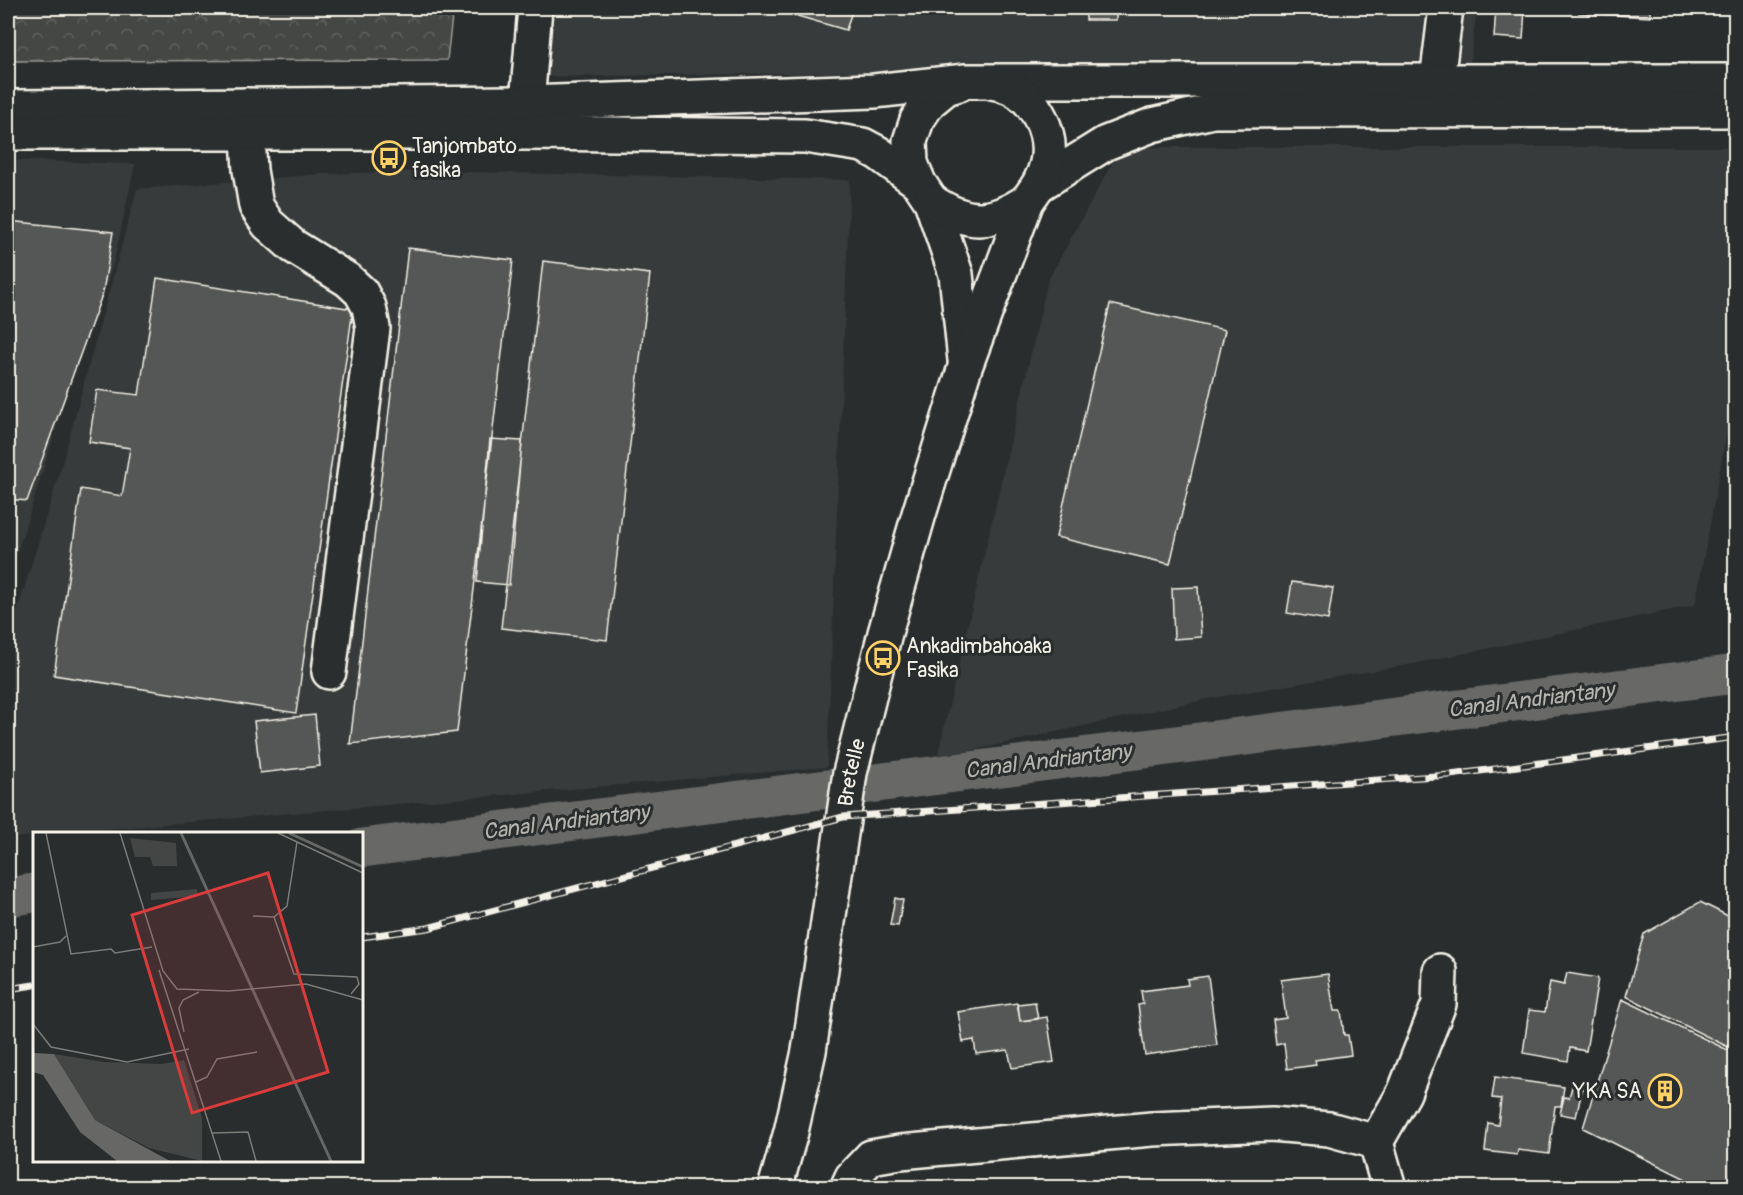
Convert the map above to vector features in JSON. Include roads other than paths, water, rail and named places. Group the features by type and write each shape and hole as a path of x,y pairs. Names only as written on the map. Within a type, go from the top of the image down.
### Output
{"main road":[{"path":"527,118 535,8"},
{"path":"1437,81 1446,8"},
{"path":"527,118 874,92 978,81 1736,81"},
{"path":"965,367 956,274 925,192 911,163 910,141 917,120 929,102 946,88 978,81 1010,87 1029,100 1042,119 1048,140 1048,163 1033,192"},
{"path":"8,107 246,119 527,118 805,136 863,145 878,153 949,213 969,219 989,219 1010,212 1033,192 1106,143 1152,125 1213,111 1736,110"},
{"path":"8,133 246,119"},
{"path":"246,119 255,206 268,224 293,246 348,280 361,292 369,307 373,328 329,672"},
{"name":"Bretelle","path":"775,1188 791,1132 809,1051 850,773 896,593 965,367 1033,192"},
{"path":"1389,1188 1376,1142 1404,1093 1439,1004 1440,971"},
{"path":"847,1188 852,1177 871,1157 900,1152 1152,1130 1272,1124 1329,1129 1376,1142"}],"waterway":[{"name":"Canal Andriantany","path":"363,848 1736,674"},
{"name":"Canal Andriantany","path":"8,897 33,893"}],"railway":[{"path":"363,937 428,928 843,817 1450,775 1736,737"},
{"path":"8,989 33,985"}],"place":[{"name":"Tanjombato fasika","path":"389,158"},
{"name":"Ankadimbahoaka Fasika","path":"883,658"},
{"name":"YKA SA","path":"1665,1091"}]}
